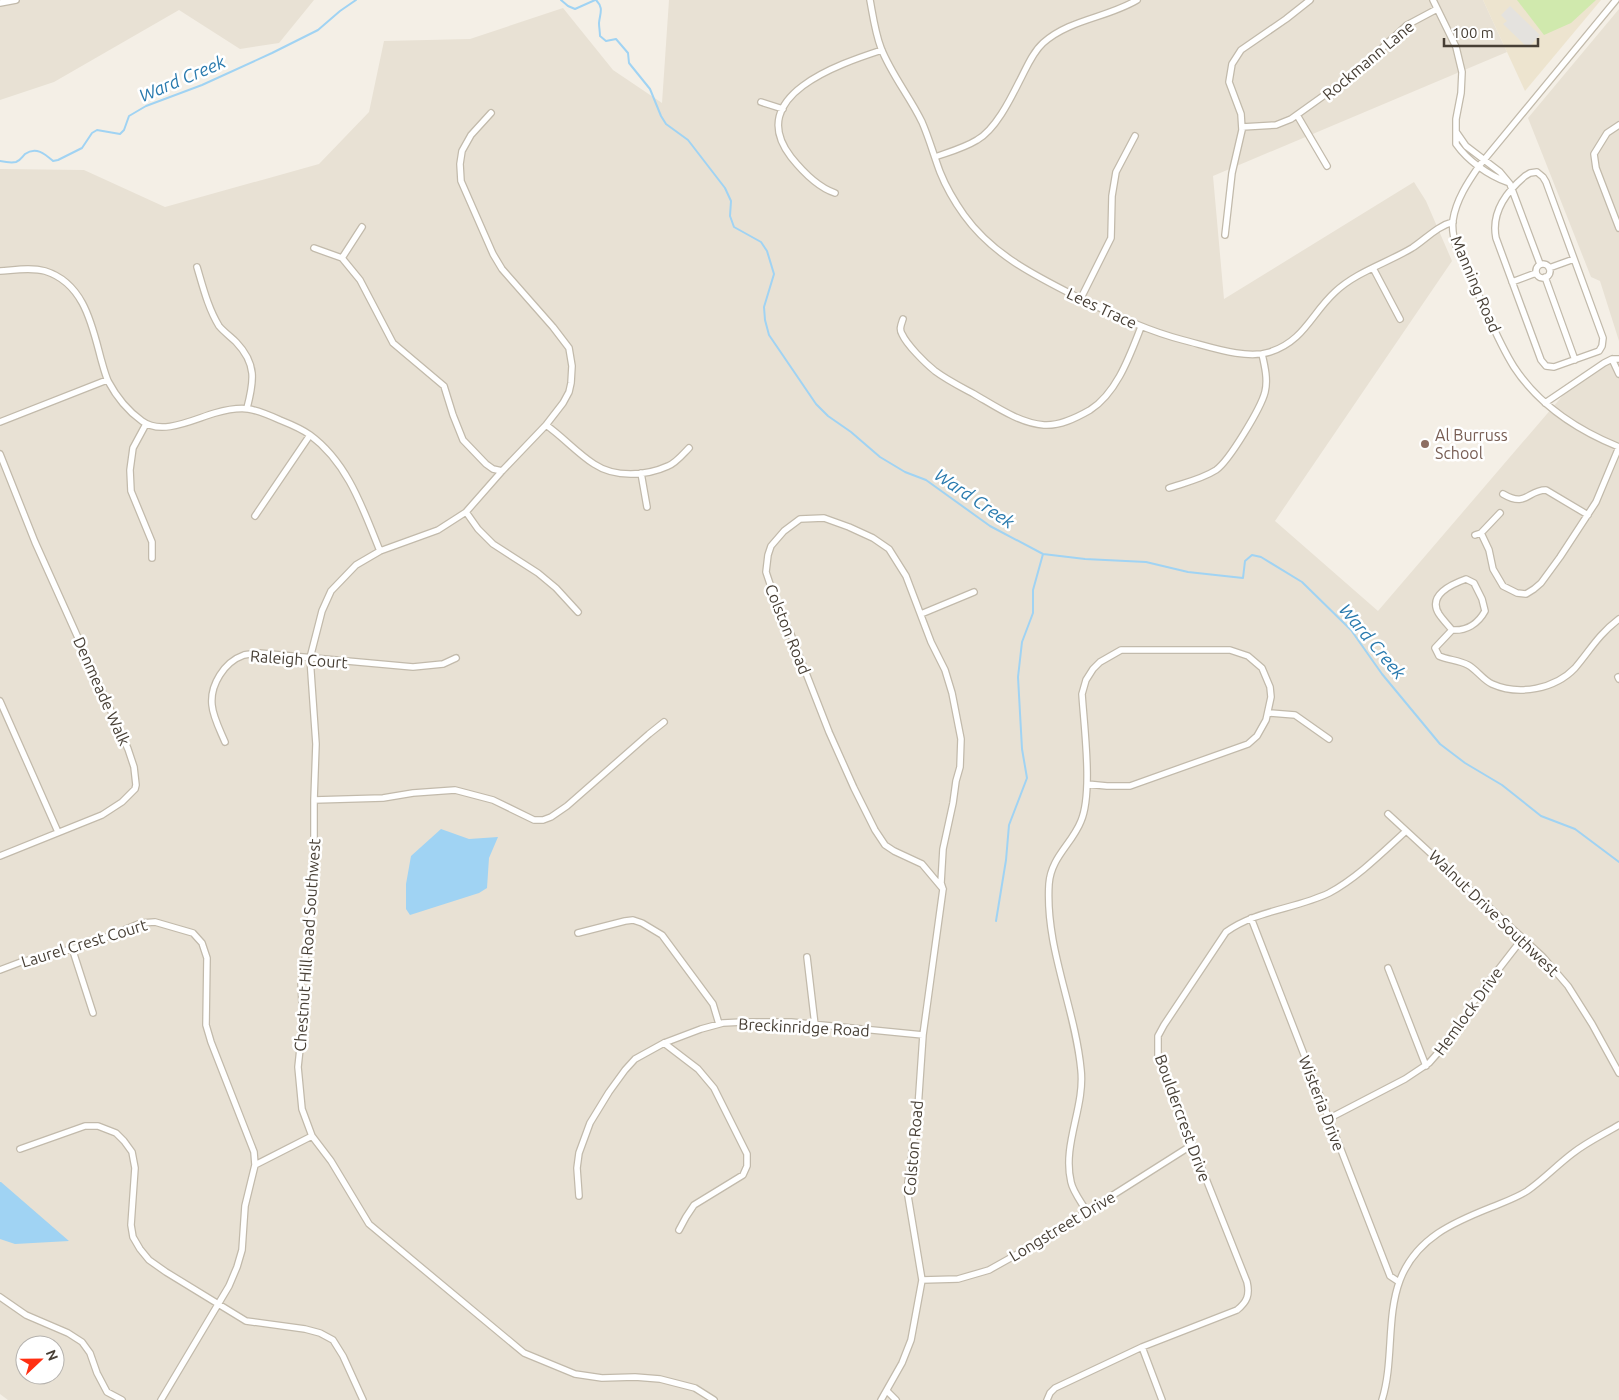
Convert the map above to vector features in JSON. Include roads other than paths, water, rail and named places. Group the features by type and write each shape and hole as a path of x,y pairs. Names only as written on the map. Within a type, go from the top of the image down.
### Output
{"street":[{"path":"0,3 16,0"},
{"name":"Lees Trace","path":"870,0 875,29 882,50 922,122 934,158 954,199 972,226 1001,254 1026,270 1141,326 1175,338 1238,352 1255,355 1262,354 1289,344 1302,333 1334,292 1373,268 1412,248 1445,224 1453,222"},
{"path":"934,158 978,140 990,130 1011,97 1030,61 1043,43 1071,26 1124,8 1137,0"},
{"path":"1226,235 1232,173 1242,127 1241,114 1229,82 1234,60 1241,50 1310,0"},
{"path":"1433,0 1456,47 1462,72 1456,133 1481,163 1503,175 1512,190 1540,264"},
{"name":"Manning Road","path":"1616,0 1481,163 1462,193 1453,222 1458,250 1503,347 1525,382 1545,403 1581,429 1619,447"},
{"name":"Rockmann Lane","path":"1242,127 1276,125 1297,115 1354,74 1407,25 1437,9"},
{"path":"835,193 826,190 816,183 797,164 786,149 780,132 780,115 788,99 814,77 842,64 882,50"},
{"path":"761,102 783,108"},
{"name":"Chestnut Hill Road Southwest","path":"491,113 471,135 462,151 460,164 461,181 493,254 502,269 553,327 568,348 572,366 569,392 546,425 466,512 438,530 380,550 356,565 331,591 319,621 310,658 316,744 313,898 301,983 302,1021 298,1067 302,1109 312,1136 331,1161 369,1224 524,1353 575,1374 602,1378 636,1377 678,1382 695,1388 714,1400"},
{"path":"1297,115 1326,166"},
{"path":"1619,125 1607,133 1594,154 1596,168 1619,228"},
{"path":"1081,298 1111,238 1112,196 1116,172 1135,136"},
{"path":"1537,172 1543,177 1603,340 1599,351 1554,368 1548,367 1543,363 1496,238 1494,224 1498,208 1512,190 1528,174 1537,172"},
{"path":"342,258 362,227"},
{"path":"314,248 342,258 360,280 393,343 444,386 463,440 486,464 493,469 502,471"},
{"path":"1549,268 1574,259"},
{"path":"1540,264 1544,264 1549,268"},
{"path":"1536,273 1536,269 1540,264"},
{"path":"197,267 204,294 220,327 238,344 248,358 252,370 253,383 247,408"},
{"path":"1373,268 1400,319"},
{"path":"1536,273 1539,277 1545,277 1549,275 1549,268"},
{"path":"0,270 24,269 45,271 64,280 78,293 90,320 107,380 124,405 146,424 177,425 238,407 270,415 310,435 331,455 348,477 380,550"},
{"path":"1512,282 1536,273"},
{"path":"1545,277 1576,360"},
{"path":"902,319 900,327 903,337 936,372 1012,415 1034,423 1053,425 1067,421 1091,409 1101,400 1124,370 1141,326"},
{"path":"1169,488 1216,470 1228,458 1256,412 1265,392 1267,377 1262,354"},
{"path":"1545,403 1616,359 1619,374"},
{"path":"0,422 107,380"},
{"path":"146,424 133,448 130,484 131,491 152,542 152,558"},
{"path":"546,425 600,468 627,475 669,466 688,448"},
{"path":"255,516 310,435"},
{"path":"1500,513 1478,534 1490,550 1493,569 1503,586 1517,593 1526,594 1534,590 1541,583 1588,515 1596,502 1619,447"},
{"name":"Denmeade Walk","path":"0,454 36,542 128,750 134,766 135,789 122,802 102,815 0,856"},
{"path":"642,473 648,506"},
{"path":"1503,494 1518,500 1527,498 1540,490 1546,490 1588,515"},
{"path":"466,512 478,530 493,544 538,573 556,588 578,612"},
{"name":"Colston Road","path":"881,1400 902,1363 912,1340 922,1280 907,1190 918,1108 923,1035 942,889 943,850 960,767 961,739 952,693 945,670 931,642 906,576 889,549 873,538 824,518 800,519 784,531 772,546 768,555 766,572 777,605 790,632 829,732 875,830 885,845 922,864 942,889"},
{"path":"1452,630 1439,614 1437,600 1442,591 1450,584 1466,579 1474,583 1482,599 1485,611 1476,623 1463,630 1452,630 1435,648 1439,656 1468,665 1491,684 1516,690 1528,690 1554,683 1573,669 1605,630 1619,619"},
{"path":"921,614 974,592"},
{"path":"1087,784 1130,786 1248,744 1257,736 1268,713 1270,687 1262,668 1248,656 1230,650 1121,650 1100,662 1086,680 1082,694 1087,784 1086,803 1082,821 1055,862 1049,882 1049,908 1052,935 1075,1031 1081,1071 1080,1095 1069,1169 1071,1184 1087,1212"},
{"name":"Raleigh Court","path":"224,742 212,706 212,690 218,677 229,665 243,655 259,653 412,667 443,664 456,658"},
{"path":"0,701 58,832"},
{"path":"1268,713 1295,715 1329,739"},
{"path":"314,800 384,798 412,792 455,790 493,800 534,820 543,820 567,806 664,722"},
{"name":"Walnut Drive Southwest","path":"1388,814 1543,957 1568,986 1619,1073"},
{"name":"Bouldercrest Drive","path":"1047,1400 1055,1388 1142,1347 1237,1310 1246,1301 1249,1294 1247,1282 1158,1058 1158,1036 1226,932 1251,918 1329,893 1380,855 1406,831"},
{"name":"Wisteria Drive","path":"1251,918 1390,1276 1399,1282"},
{"path":"578,933 633,920 662,935 713,1004 719,1024"},
{"name":"Laurel Crest Court","path":"0,970 22,962 86,945 142,923 155,922 193,933 202,943 207,958 206,1025 254,1152 255,1165"},
{"name":"Hemlock Drive","path":"1328,1119 1426,1066 1458,1030 1474,1001 1522,939"},
{"path":"72,948 93,1012"},
{"path":"807,957 815,1025"},
{"path":"1388,968 1426,1066"},
{"name":"Breckinridge Road","path":"579,1196 577,1168 579,1153 590,1123 625,1070 636,1059 664,1043 719,1024 743,1022 815,1025 923,1035"},
{"path":"664,1043 698,1069 714,1088 736,1129 748,1160 743,1174 694,1206 679,1230"},
{"path":"1382,1400 1388,1374 1394,1307 1399,1282 1415,1253 1426,1241 1451,1224 1522,1194 1583,1145 1619,1125"},
{"path":"20,1149 85,1126 98,1126 116,1134 132,1152 135,1168 131,1225 133,1237 140,1250 149,1260 246,1322 305,1329 320,1333 333,1340 343,1356 363,1400"},
{"path":"161,1400 229,1286 237,1267 242,1250 245,1206 255,1165 312,1136"},
{"name":"Longstreet Drive","path":"922,1280 958,1279 989,1270 1087,1212 1192,1145"},
{"path":"0,1297 26,1315 68,1333 82,1342 90,1353 97,1373 107,1392 122,1400"},
{"path":"1142,1347 1162,1400"},
{"path":"887,1391 896,1400"}],"water":[{"path":"441,829 469,839 498,837 489,858 487,888 479,893 410,915 406,909 406,884 411,856"},
{"path":"0,1182 69,1241 15,1244 0,1239"}],"waterway":[{"name":"Ward Creek","path":"0,161 16,162 25,154 33,151 44,154 53,161 58,160 82,148 92,133 97,130 120,134 124,130 129,116 146,106 202,85 318,30 356,0"},
{"name":"Ward Creek","path":"561,0 575,9 595,0"},
{"name":"Ward Creek","path":"596,0 601,8 600,36 606,41 616,39 628,53 629,63 650,89 666,124 688,140 725,188 731,201 730,216 734,227 761,242 767,251 774,274 764,307 769,335 816,404 828,416 851,432 880,457 905,472 926,480 990,526 1043,554 1085,559 1146,562 1188,572 1243,578 1245,561 1252,555 1261,557 1302,582 1351,630 1382,674 1440,744 1465,763 1502,785 1541,816 1575,829 1619,862"},
{"path":"996,921 1006,860 1009,825 1027,778 1022,749 1018,677 1022,642 1033,613 1033,590 1043,554"}],"place":[{"name":"Al Burruss School","path":"1425,444"}]}
